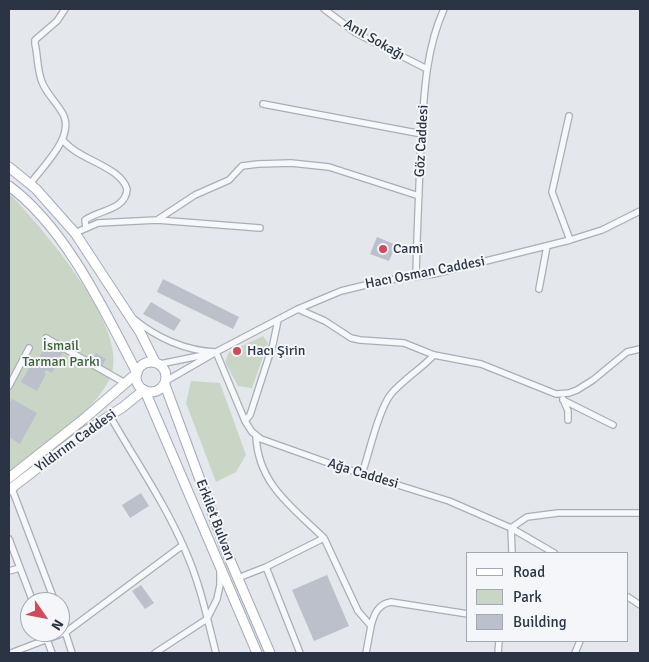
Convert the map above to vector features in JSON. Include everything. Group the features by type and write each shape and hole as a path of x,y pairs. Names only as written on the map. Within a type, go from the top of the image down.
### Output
{"main road":[{"path":"9,167 30,184 75,233 130,316 158,363 166,372 166,383 154,392 144,391 137,382 136,373 110,322 65,244 26,198 9,186"},
{"path":"136,373 145,363 158,363"},
{"name":"Yıldırım Caddesi","path":"9,478 85,418 136,373"},
{"name":"Erkilet Bulvarı","path":"166,383 238,578 270,653"},
{"name":"Yıldırım Caddesi","path":"11,489 86,431 144,391"},
{"name":"Erkilet Bulvarı","path":"144,391 257,653"}],"street":[{"path":"30,184 62,140 66,131 66,122 42,82 35,44 36,40 60,18 65,9"},
{"name":"Anıl Sokağı","path":"324,9 356,32 427,69"},
{"name":"Göz Caddesi","path":"416,276 422,134 427,69 433,40 444,9"},
{"path":"263,104 422,134"},
{"path":"569,116 552,192 570,240"},
{"path":"62,140 74,152 120,177 127,189 127,194 121,203 85,220 86,228"},
{"path":"157,220 195,195 229,180 242,166 258,164 318,164 419,196"},
{"name":"Hacı Osman Caddesi","path":"216,352 327,296 382,281 434,274 570,240 602,230 640,211"},
{"path":"75,233 98,223 157,220 260,228"},
{"path":"539,289 547,246"},
{"path":"298,310 325,320 351,338 404,343 434,355 482,364 556,394 613,425"},
{"path":"130,316 150,331 172,342 194,350 216,352"},
{"path":"245,421 250,415 273,344 278,320"},
{"path":"46,338 124,383"},
{"path":"9,386 29,348"},
{"path":"562,397 586,385 627,352 640,349"},
{"path":"158,363 216,352"},
{"path":"166,383 216,352"},
{"path":"216,352 245,421 256,436 260,464 268,480 279,494 324,538 358,611 371,626"},
{"path":"362,474 385,403 396,388 434,355"},
{"path":"562,397 568,411 568,420"},
{"path":"110,416 174,525 183,545 195,575 216,653"},
{"name":"Ağa Caddesi","path":"256,436 267,442 362,474 450,501 511,528 552,552"},
{"path":"11,489 51,592"},
{"path":"512,552 511,528 527,516 558,513 640,513"},
{"path":"238,578 266,568 324,538"},
{"path":"9,539 29,592"},
{"path":"70,629 183,545"},
{"path":"155,653 207,619 214,606 218,592 220,577 218,563"},
{"path":"9,571 20,568"},
{"path":"266,568 300,653"},
{"path":"629,598 640,604"},
{"path":"366,653 374,615 384,604 392,602 467,614"},
{"path":"11,653 39,642"}],"green space":[{"name":"İsmail Tarman Parkı","path":"9,193 60,252 78,277 107,329 113,353 112,373 106,386 95,400 67,428 9,472"},
{"path":"263,336 268,343 252,388 238,386 225,362 229,352"},
{"path":"191,381 220,383 246,455 236,472 216,482 186,403"}],"building":[{"name":"Cami","path":"377,237 396,245 389,261 370,254"},
{"path":"163,279 239,317 233,329 157,292"},
{"path":"151,302 181,320 174,331 143,314"},
{"path":"47,343 63,352 52,373 46,370 44,373 46,374 37,391 21,382 33,361 39,364 40,362 37,361"},
{"path":"96,353 106,359 102,366 92,360"},
{"path":"12,399 37,413 20,444 9,437 9,404"},
{"path":"141,493 149,506 130,518 122,505"},
{"path":"327,575 349,626 314,641 292,590"},
{"path":"141,585 154,603 145,609 132,591"}],"place":[{"name":"Cami","path":"383,249"},
{"name":"Hacı Şirin","path":"237,351"}]}
